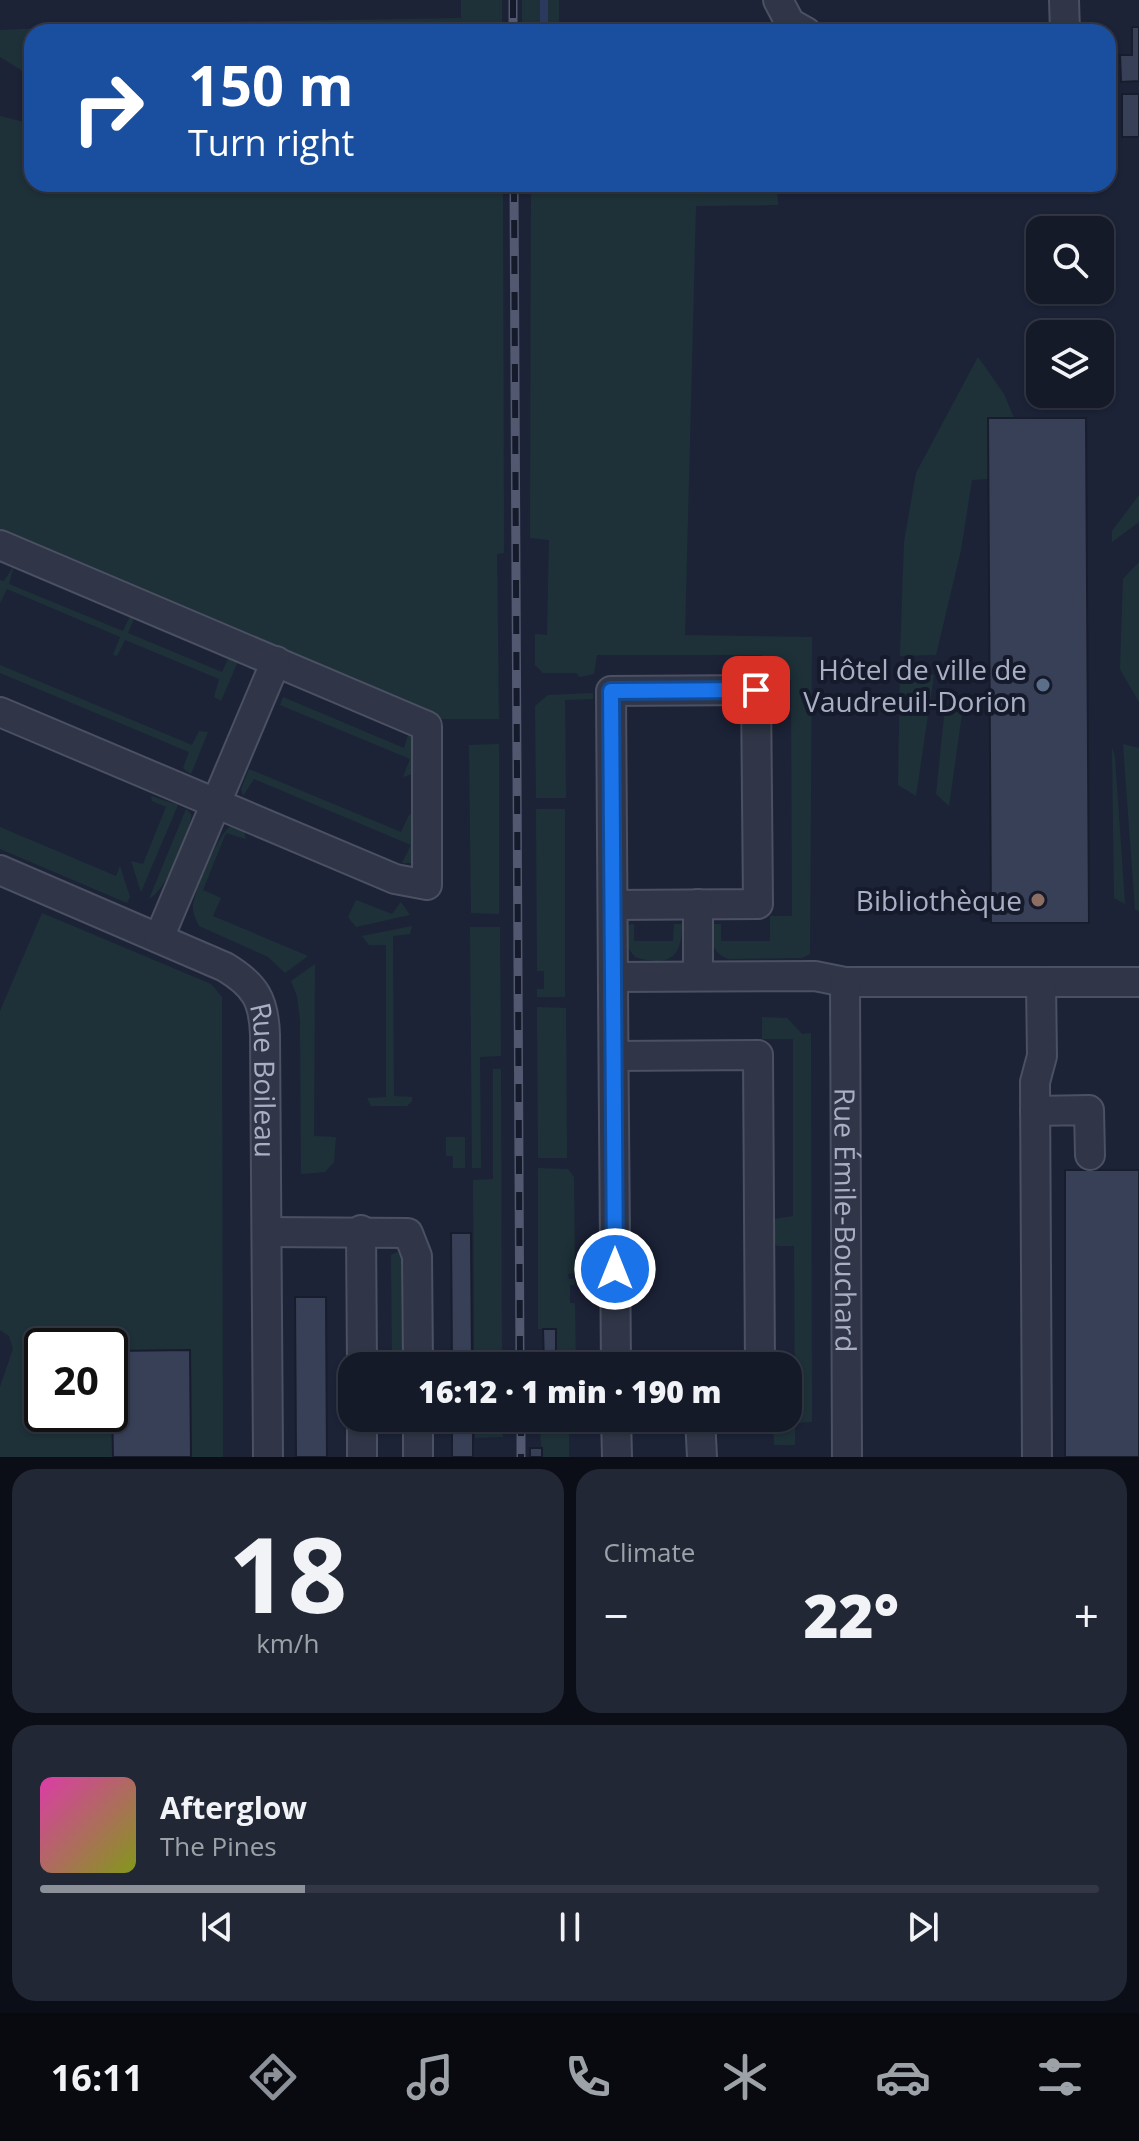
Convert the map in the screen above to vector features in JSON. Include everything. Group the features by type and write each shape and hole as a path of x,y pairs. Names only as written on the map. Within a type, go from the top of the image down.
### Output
{"street":[{"path":"778,0 792,24"},
{"path":"1064,0 1065,24"},
{"path":"0,545 427,726 427,885 406,883 0,712"},
{"path":"159,938 276,661"},
{"path":"613,905 758,904 756,690 611,691 616,1352"},
{"name":"Rue Boileau","path":"0,870 240,976 261,999 265,1035 268,1457"},
{"path":"698,904 698,976"},
{"path":"613,977 815,976 845,982 1139,982"},
{"name":"Rue Émile-Bouchard","path":"845,982 847,1457"},
{"path":"1037,1457 1035,1082 1042,1056 1041,983"},
{"path":"614,1056 758,1055 760,1352"},
{"path":"1035,1111 1089,1110 1090,1155"},
{"path":"361,1230 362,1352"},
{"path":"267,1232 401,1230 408,1233 416,1246 418,1352"},
{"path":"362,1432 362,1457"},
{"path":"418,1432 418,1457"},
{"path":"616,1432 617,1457"},
{"path":"701,1432 702,1457"}],"shaded area":[{"path":"461,0 502,0 502,24 133,24 155,23 461,18"},
{"path":"522,0 559,0 559,24 522,24"},
{"path":"24,29 24,72 0,57 0,30"},
{"path":"0,116 24,122 24,192 503,192 504,553 497,554 499,719 440,719 439,715 0,530"},
{"path":"531,192 777,192 778,205 696,206 685,635 812,637 810,954 802,958 729,959 716,950 712,936 712,924 721,924 721,941 770,941 770,916 792,916 791,680 763,680 762,655 597,655 594,674 580,677 576,673 543,673 535,665 535,634 547,635 549,540 530,538"},
{"path":"978,357 1004,394 1014,418 988,418 988,479 972,480 961,550 936,655 900,656 904,542 916,473"},
{"path":"1139,495 1139,522 1112,542 1112,531"},
{"path":"1139,562 1139,702 1120,669 1123,579"},
{"path":"14,565 9,584 123,631 131,614 135,616 128,633 222,672 229,657 239,659 221,701 214,697 219,679 125,640 117,656 113,655 120,637 7,589 0,603 0,580 4,581"},
{"path":"0,665 192,745 199,731 208,732 191,774 183,768 189,752 0,673"},
{"path":"900,668 934,675 916,796 898,785"},
{"path":"593,693 593,699 565,700 566,798 536,798 535,706 548,695"},
{"path":"965,693 949,806 936,794 945,707"},
{"path":"283,697 404,748 408,735 414,734 412,774 403,777 410,759 280,705"},
{"path":"499,744 499,914 471,913 469,745"},
{"path":"1123,744 1139,748 1139,911 1135,910"},
{"path":"1112,747 1115,757 1125,904 1114,898"},
{"path":"249,769 401,832 413,813 414,859 411,863 402,863 411,845 254,779 243,796 241,789"},
{"path":"151,796 178,805 141,892 131,861 143,864 166,807 152,801"},
{"path":"186,809 191,814 182,847 163,885 149,899"},
{"path":"536,809 565,809 565,997 537,997 537,989 544,989 544,971 537,971"},
{"path":"231,826 244,831 246,839 226,833 203,890 221,898 213,916 308,956 285,973 268,957 199,926 195,917 194,901 202,877 220,839"},
{"path":"0,827 116,876 120,866 130,897 127,903 0,849"},
{"path":"356,900 392,914 401,902 410,915 356,927 348,917"},
{"path":"42,913 211,984 222,997 223,1457 0,1457 0,1387 13,1349 9,1336 0,1330 0,1011"},
{"path":"634,924 634,941 673,941 674,924 682,924 676,952 671,957 656,961 635,957 626,945 625,925"},
{"path":"412,926 410,934 393,936 394,1096 412,1097 412,1101 407,1106 371,1106 367,1098 386,1097 386,945 369,945 362,936"},
{"path":"470,927 500,927 501,1056 480,1057 481,1168 472,1168"},
{"path":"315,964 314,1136 336,1137 334,1162 325,1172 301,1174 300,1020 297,996 291,981"},
{"path":"537,1007 566,1008 567,1158 538,1158"},
{"path":"762,1017 787,1018 802,1034 811,1033 812,1422 802,1423 802,1352 795,1352 794,1246 777,1246 773,1240 774,1219 793,1216 793,1039 762,1039"},
{"path":"493,1069 501,1069 502,1352 474,1352 473,1180 493,1179"},
{"path":"446,1137 465,1137 465,1168 453,1168 453,1156 446,1156"},
{"path":"538,1168 568,1169 574,1177 575,1273 568,1274 569,1279 575,1279 575,1285 570,1285 570,1303 575,1303 576,1352 556,1352 556,1330 538,1329"},
{"path":"397,1252 401,1257 402,1352 392,1352 391,1255"},
{"path":"475,1432 503,1432 503,1437 475,1438"},
{"path":"540,1432 569,1432 569,1457 542,1457"},
{"path":"773,1432 795,1432 795,1445 774,1445"}],"building":[{"path":"1132,27 1139,27 1139,81 1121,82 1120,55 1132,55"},
{"path":"1122,94 1139,94 1139,137 1122,137"},
{"path":"988,418 1086,418 1089,923 991,923"},
{"path":"1065,1170 1139,1170 1139,1457 1065,1457"},
{"path":"451,1233 471,1233 472,1352 452,1352"},
{"path":"295,1297 326,1297 327,1457 296,1457"},
{"path":"543,1329 556,1329 556,1352 544,1352"},
{"path":"190,1350 191,1457 113,1457 113,1432 128,1432 128,1351"},
{"path":"452,1432 473,1432 473,1457 452,1457"},
{"path":"530,1448 542,1448 542,1457 530,1457"}],"waterway":[{"path":"544,0 544,24"}],"railway":[{"path":"513,0 513,24"},
{"path":"514,192 520,1352"},
{"path":"521,1432 521,1457"}],"place":[{"name":"Hôtel de ville de Vaudreuil-Dorion","path":"1043,685"},
{"name":"Bibliothèque","path":"1038,900"}],"route":[{"path":"615,1269 611,691 756,690"}]}
